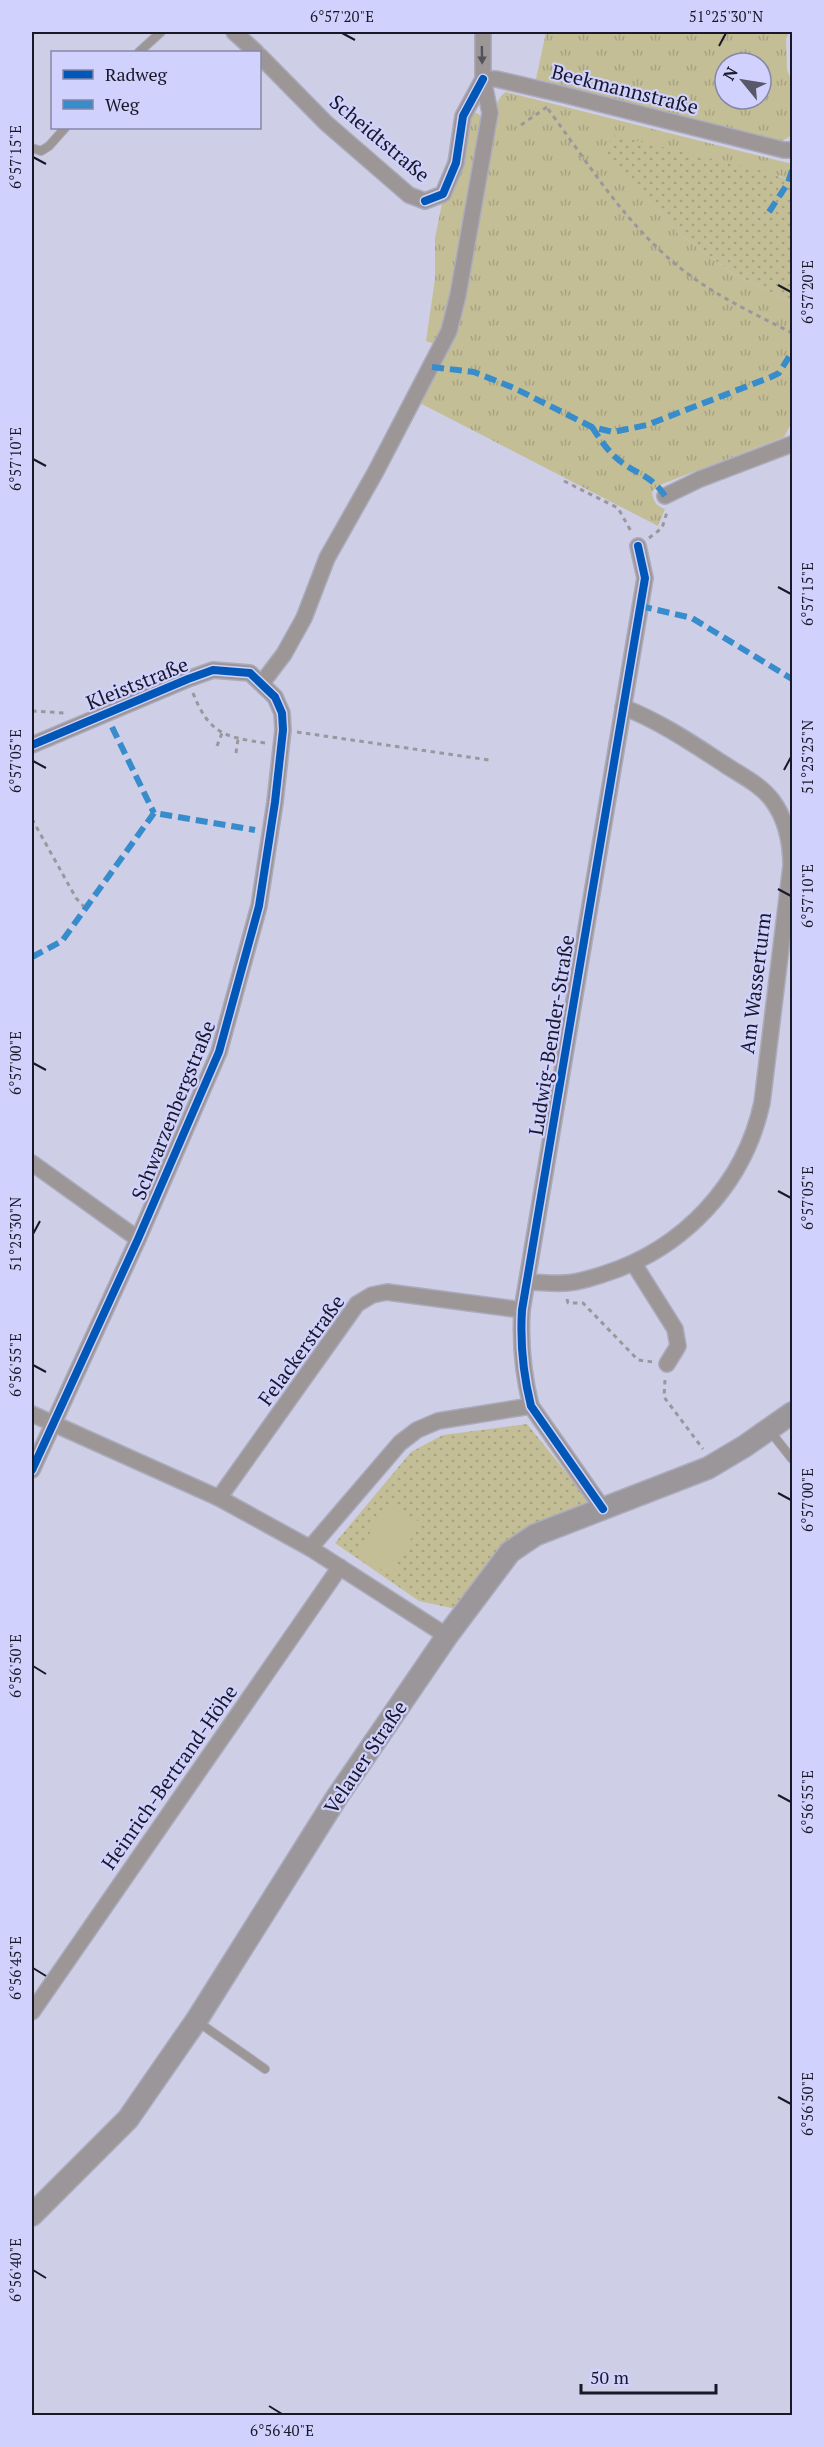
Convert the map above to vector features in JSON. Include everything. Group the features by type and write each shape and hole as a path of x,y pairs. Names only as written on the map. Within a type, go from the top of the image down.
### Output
{"main road":[{"name":"Velauer Straße","path":"32,2215 128,2119 196,2020 337,1797 447,1636 504,1559 516,1547 535,1535 708,1468 792,1413"}],"street":[{"path":"234,32 254,51"},
{"path":"262,683 284,654 299,627 327,558 427,376 449,331 460,283 490,113 483,79 483,32"},
{"name":"Scheidtstraße","path":"261,58 343,138 409,195 425,201 443,194 456,163 463,116 483,79"},
{"name":"Beekmannstraße","path":"483,79 496,79 784,150 792,150"},
{"path":"665,496 700,479 792,444"},
{"name":"Ludwig-Bender-Straße","path":"603,1509 531,1406 526,1387 520,1339 522,1310 645,578 638,546"},
{"name":"Kleiststraße","path":"32,745 188,678 213,670 233,670 250,674 262,683 275,697 282,713 282,744"},
{"name":"Am Wasserturm","path":"527,1282 564,1283 633,1264 663,1248 686,1230 712,1203 732,1177 758,1121 789,876 790,845 785,823 771,800 755,784 654,720 623,707"},
{"name":"Schwarzenbergstraße","path":"32,1470 138,1239 219,1052 259,906 272,833 282,744"},
{"path":"32,1163 138,1239"},
{"path":"633,1264 675,1329 678,1346 667,1364"},
{"name":"Felackerstraße","path":"219,1498 357,1305 372,1295 387,1292 522,1310"},
{"path":"310,1548 400,1443 417,1430 438,1421 531,1406"},
{"path":"32,1414 219,1498 310,1548 447,1636"},
{"name":"Heinrich-Bertrand-Höhe","path":"32,2012 340,1567"}],"lane":[{"path":"141,51 161,32"},
{"path":"32,148 41,151 49,146 64,129"},
{"path":"769,1429 792,1459"},
{"path":"196,2020 265,2069"}],"path":[{"path":"521,125 547,107"},
{"path":"555,119 616,202 647,238 669,258 702,284 792,333"},
{"path":"564,481 618,508 638,546 662,528 667,511 665,496"},
{"path":"196,698 212,726 222,733 238,739 282,744"},
{"path":"32,711 68,714 74,726"},
{"path":"217,746 222,733"},
{"path":"300,733 489,760"},
{"path":"236,753 238,739"},
{"path":"32,819 76,898 86,909"},
{"path":"564,1283 568,1303 583,1303 638,1360 667,1364 663,1397 703,1449"}],"green space":[{"path":"546,32 789,32 786,39 787,70 792,82 792,135 782,141 536,79"},
{"path":"506,92 792,164 792,181 780,176 607,154 678,233 731,272 792,303 792,422 784,437 657,486 652,492 653,498 657,505 665,509 658,526 416,401 437,364 492,112 501,96"},
{"path":"473,112 479,114 483,122 457,293 440,346 426,341 435,279 435,238 444,194"},
{"path":"612,135 763,171 792,181 792,303 731,272 678,233 606,154"},
{"path":"527,1424 590,1502 561,1513 503,1543 456,1609 419,1601 335,1543 411,1452 443,1435"},
{"path":"386,1504 420,1522 391,1575 357,1556"}],"marked path":[{"path":"769,212 788,183 792,170"},
{"path":"432,367 474,372 514,388 592,427 613,432 647,425 771,377 779,373 792,352"},
{"path":"592,427 616,457 649,479 665,496"},
{"path":"640,606 692,618 792,679"},
{"path":"112,727 154,813"},
{"path":"32,957 62,941 154,813 255,830"}],"cycle path":[{"path":"425,201 443,194 456,163 463,116 483,79"},
{"path":"603,1509 531,1406 523,1358 521,1322 645,578 638,546"},
{"path":"32,745 213,670 250,673 275,697 282,713 283,730 275,802 259,906 219,1052 138,1239 32,1470"}]}
